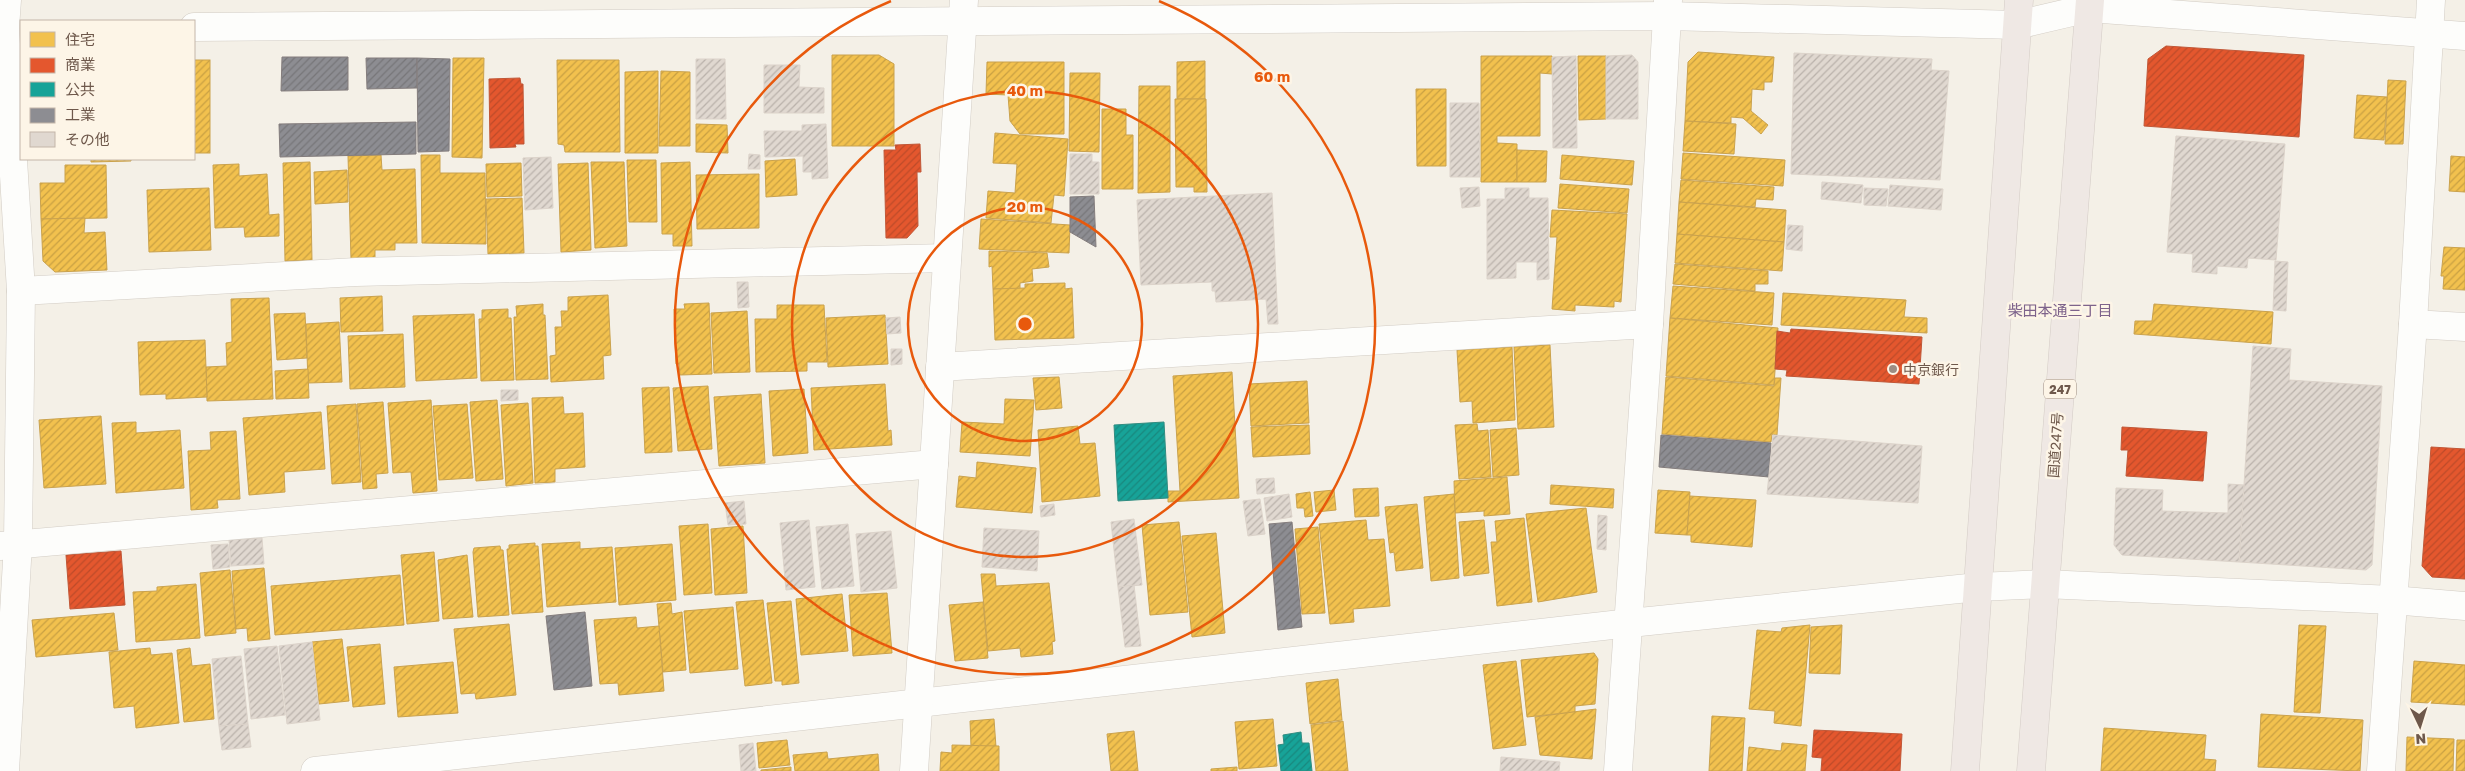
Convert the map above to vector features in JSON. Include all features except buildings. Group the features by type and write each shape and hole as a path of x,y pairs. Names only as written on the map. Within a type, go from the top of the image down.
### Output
{"highway":[{"name":"国道247号","path":"2031,771 2090,4"},
{"path":"1964,771 2018,12"}],"street":[{"path":"5,771 9,545 21,291 7,0"},
{"path":"2381,771 2413,324 2432,0"},
{"path":"195,27 963,10 1668,8 2018,12 2090,4 2465,36"},
{"path":"1618,771 1650,324 1668,8"},
{"path":"914,771 963,10"},
{"path":"21,291 356,272 947,258"},
{"path":"940,367 1650,324"},
{"path":"2413,324 2465,327"},
{"path":"9,545 934,464"},
{"path":"315,771 1630,622 1978,587 2044,584 2392,600 2465,606"}],"place":[{"name":"中京銀行","path":"1893,369"}],"district":[{"name":"柴田本通三丁目","path":"2060,310"}]}
